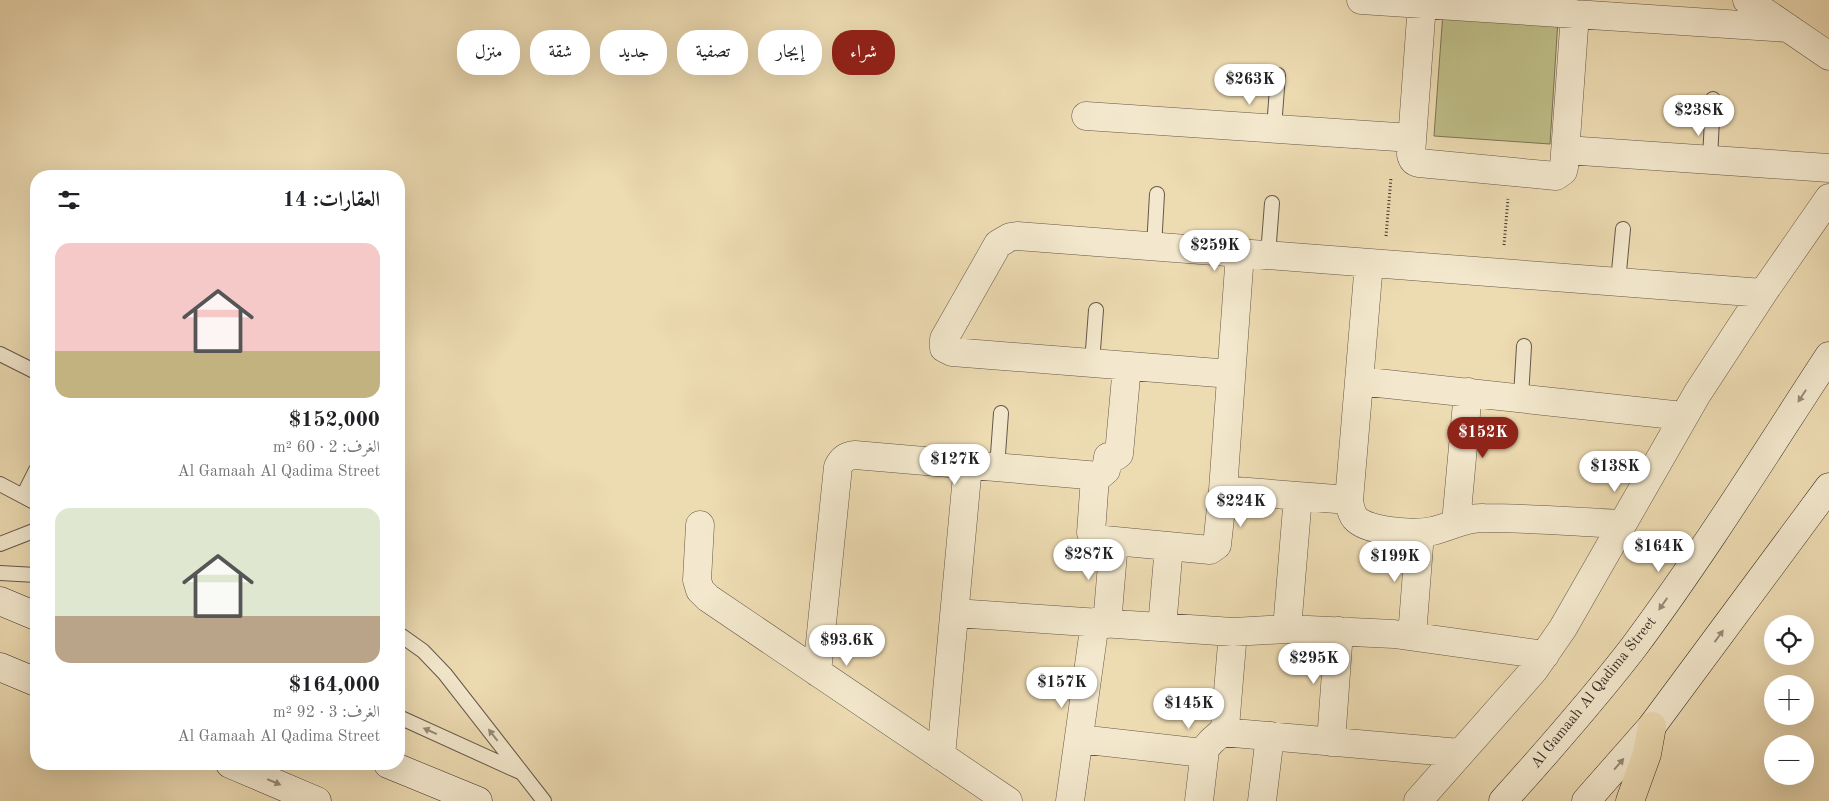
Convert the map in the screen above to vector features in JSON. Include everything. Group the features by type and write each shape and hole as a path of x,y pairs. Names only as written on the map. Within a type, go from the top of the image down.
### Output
{"main road":[{"path":"1630,801 1647,754 1652,726"}],"street":[{"path":"1361,0 1422,4 1496,4 1575,14 1642,9 1788,28"},
{"path":"1747,0 1829,56"},
{"path":"1422,4 1403,138 1415,162 1556,176 1563,171 1566,150 1575,14"},
{"path":"1086,116 1403,138"},
{"path":"1566,150 1829,168"},
{"path":"1418,801 1522,684 1545,655 1563,628 1683,416 1763,293 1829,198"},
{"path":"1231,374 952,352 944,348 944,339 998,244 1010,237 1763,293"},
{"path":"1095,476 1091,535 1094,539 1210,550 1215,548 1218,543 1223,490 1240,253"},
{"path":"1376,264 1359,381 1349,500 1355,518 1371,528 1420,533 1481,518 1622,524"},
{"name":"Al Gamaah Al Qadima Street","path":"1503,801 1569,727 1633,648 1706,544 1829,356"},
{"path":"817,672 840,462 854,455 1095,476 1104,473 1108,457 1115,457 1119,454 1127,366"},
{"path":"1359,381 1683,416"},
{"path":"1456,523 1468,392"},
{"path":"941,756 968,466"},
{"path":"1586,801 1652,726 1829,487"},
{"path":"1223,490 1349,500"},
{"path":"1287,629 1298,496"},
{"path":"700,525 697,580 700,590 708,598 1008,801"},
{"path":"1412,636 1420,533"},
{"path":"1070,801 1079,739 1114,542"},
{"path":"1162,627 1169,546"},
{"path":"0,601 30,614"},
{"path":"955,613 1233,632 1287,629 1412,636 1545,655"},
{"path":"1330,742 1339,631"},
{"path":"1199,801 1214,741 1226,721 1233,632"},
{"path":"0,667 30,680"},
{"path":"1079,739 1200,752 1214,741 1270,736 1460,753"},
{"path":"1262,801 1270,736"},
{"path":"244,770 318,801"},
{"path":"403,770 478,801"}],"lane":[{"path":"1274,128 1278,75"},
{"path":"1710,159 1714,99"},
{"path":"1154,247 1158,194"},
{"path":"1268,255 1272,203"},
{"path":"1618,282 1623,229"},
{"path":"1092,363 1096,310"},
{"path":"1521,397 1524,346"},
{"path":"0,354 30,369"},
{"path":"997,468 1001,413"},
{"path":"23,496 30,482"},
{"path":"0,484 30,500"},
{"path":"0,544 30,532"},
{"path":"0,573 30,575"},
{"path":"405,638 423,651 446,674 544,801"},
{"path":"405,720 523,773"}],"path":[{"path":"1376,264 1403,138"},
{"path":"1502,273 1510,171"}],"green space":[{"path":"1443,12 1558,20 1550,144 1434,136"}]}
